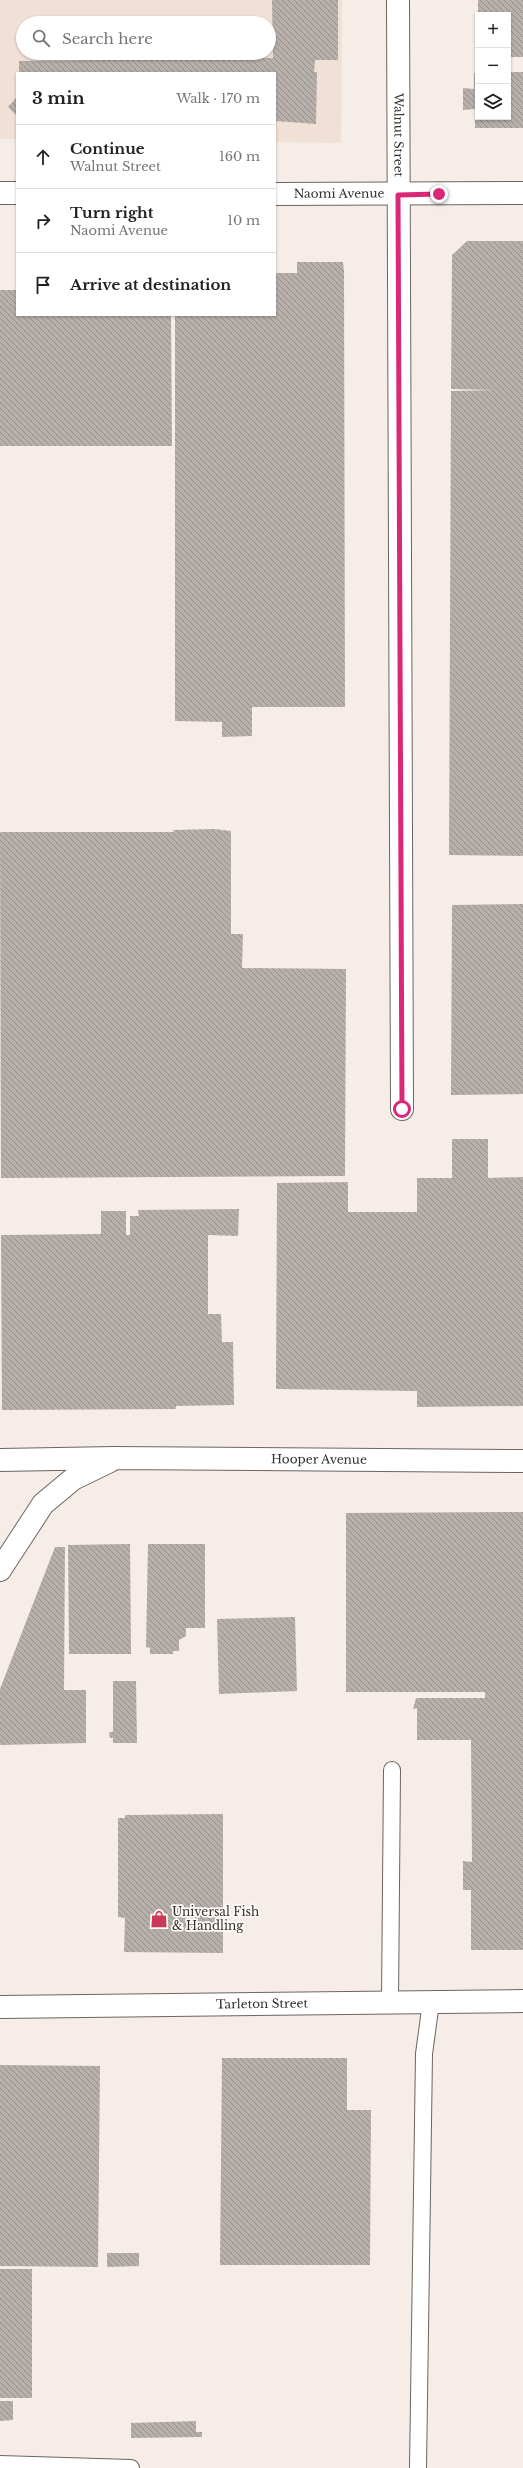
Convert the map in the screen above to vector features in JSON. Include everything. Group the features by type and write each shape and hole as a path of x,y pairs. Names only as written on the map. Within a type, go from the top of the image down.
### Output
{"street":[{"name":"Walnut Street","path":"398,0 402,1109"},
{"path":"0,193 16,193"},
{"name":"Naomi Avenue","path":"276,194 398,195 523,193"},
{"name":"Hooper Avenue","path":"0,1460 115,1458 523,1461"},
{"name":"Hooper Avenue","path":"0,1570 43,1504 73,1479 115,1458"},
{"name":"Tarleton Street","path":"0,2007 523,2001"}],"lane":[{"path":"390,2002 392,1770"},
{"path":"418,2468 424,2054 431,2002"},
{"path":"0,2464 131,2468"}],"shaded area":[{"path":"0,0 342,0 341,143 276,142 276,72 16,72 16,139 0,139"}],"building":[{"path":"272,0 338,0 338,60 315,60 314,72 317,72 316,124 276,121 276,72 19,72 19,61 276,60 276,16 272,16"},
{"path":"478,0 523,0 523,57 511,57 511,12 478,12"},
{"path":"511,72 523,72 523,128 475,128 475,120 511,120"},
{"path":"474,73 475,109 463,110 463,88 474,89"},
{"path":"16,98 16,115 8,107"},
{"path":"467,241 523,241 523,856 449,855 451,391 496,390 451,389 452,255"},
{"path":"297,262 343,262 345,707 252,707 252,736 222,737 222,722 175,721 175,316 276,316 276,273 297,273"},
{"path":"0,290 16,290 16,316 171,316 172,446 0,446"},
{"path":"214,829 231,831 231,934 243,934 242,968 346,969 345,1176 1,1178 0,832 174,832 173,830"},
{"path":"523,904 523,1094 451,1095 452,905"},
{"path":"452,1139 488,1139 488,1178 523,1177 523,1406 417,1407 417,1391 276,1389 277,1183 348,1182 348,1212 417,1212 417,1178 452,1178"},
{"path":"239,1209 238,1236 208,1235 208,1314 221,1314 222,1342 233,1342 234,1405 176,1406 176,1409 2,1410 1,1235 101,1234 101,1211 126,1211 126,1235 130,1235 130,1216 139,1216 138,1210"},
{"path":"523,1512 523,1950 471,1950 471,1890 463,1890 463,1861 472,1862 471,1740 417,1740 417,1708 413,1709 416,1698 485,1698 485,1692 346,1692 346,1513"},
{"path":"130,1544 131,1654 69,1654 68,1545"},
{"path":"148,1544 205,1544 205,1628 186,1628 186,1636 179,1640 179,1651 173,1651 173,1654 150,1654 150,1648 146,1647"},
{"path":"55,1547 65,1547 64,1690 86,1690 86,1743 0,1745 0,1689"},
{"path":"295,1617 297,1691 219,1694 217,1619"},
{"path":"113,1681 136,1681 137,1743 113,1743 113,1738 110,1738 109,1732 113,1732"},
{"path":"223,1814 223,1953 124,1952 125,1918 118,1917 118,1818 125,1818 125,1815"},
{"path":"222,2058 347,2058 347,2110 371,2110 370,2265 220,2265"},
{"path":"0,2065 100,2066 98,2267 0,2266"},
{"path":"107,2253 139,2253 139,2266 107,2267"},
{"path":"0,2269 32,2269 32,2398 0,2398"},
{"path":"0,2401 13,2401 13,2420 0,2421"},
{"path":"196,2421 196,2432 202,2432 202,2437 131,2438 131,2423"}],"place":[{"name":"Universal Fish & Handling","path":"159,1919"}],"route":[{"path":"402,1109 398,195 439,194"}]}
